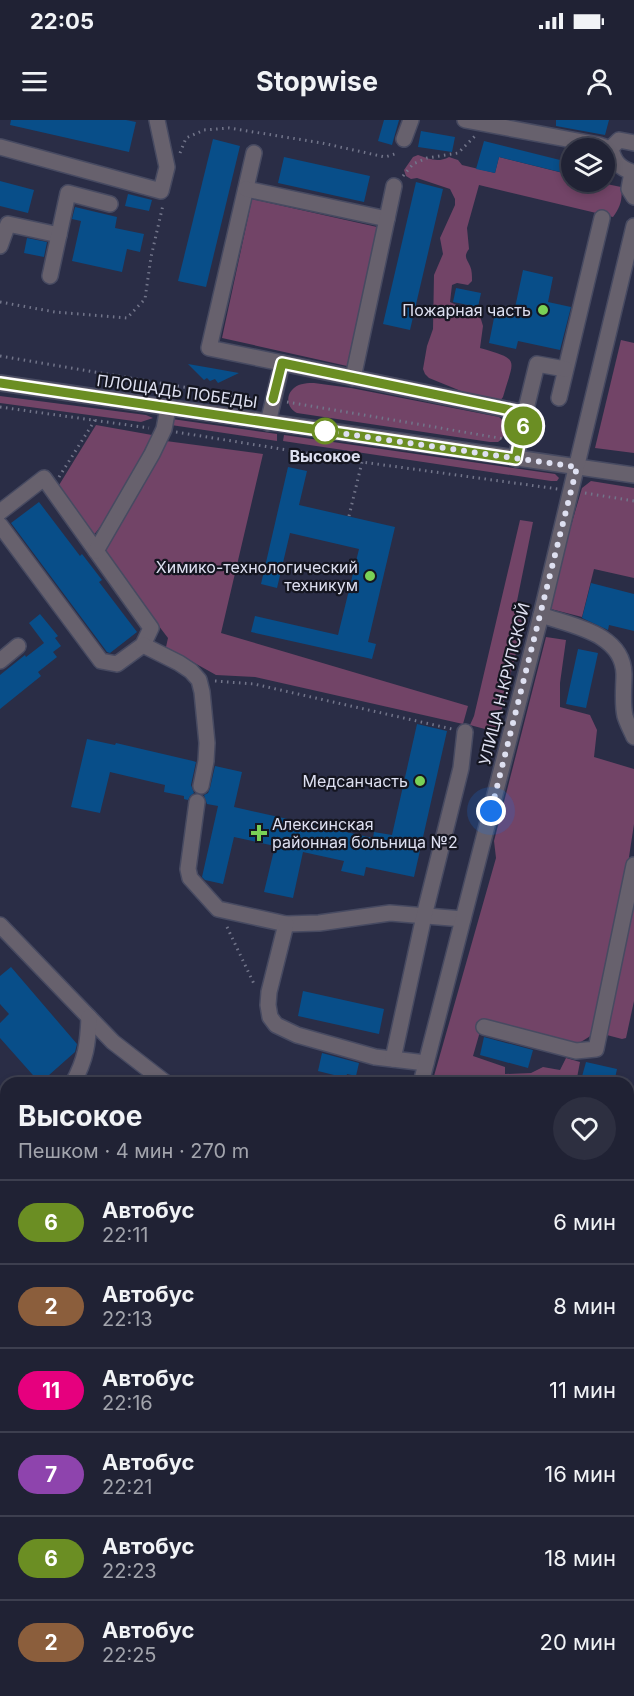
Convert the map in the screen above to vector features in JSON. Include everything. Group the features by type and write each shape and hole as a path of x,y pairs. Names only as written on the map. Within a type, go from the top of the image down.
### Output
{"street":[{"path":"0,147 161,191 167,167 157,120"},
{"path":"404,140 411,120"},
{"path":"465,120 561,138"},
{"path":"615,143 619,140 634,143"},
{"path":"254,153 209,348 525,413"},
{"path":"615,160 624,169 633,172 629,189 634,197"},
{"path":"353,378 394,186"},
{"path":"246,189 387,219"},
{"path":"50,276 68,193 110,204"},
{"path":"559,398 602,218"},
{"path":"0,246 8,224 59,235"},
{"name":"УЛИЦА Н.КРУПСКОЙ","path":"423,1077 541,615 634,226"},
{"path":"268,423 282,363"},
{"path":"516,459 537,364 565,369"},
{"name":"ПЛОЩАДЬ ПОБЕДЫ","path":"0,383 634,475"},
{"path":"96,551 152,454 164,429 168,408"},
{"path":"0,512 44,478 151,628 143,645 117,664 101,661 0,525"},
{"path":"541,615 593,632 610,643 621,657 634,737"},
{"path":"143,645 179,663 199,680 207,743 201,786"},
{"path":"0,660 18,646"},
{"path":"393,1059 424,916 461,768 465,732"},
{"path":"197,802 188,869 190,878 218,909 286,924 390,913 463,919"},
{"path":"484,1027 576,1051 596,1049 632,887 634,865"},
{"path":"286,924 269,992 270,1017 276,1025 297,1035 375,1057 426,1064"},
{"path":"0,925 113,1042 158,1077"},
{"path":"76,1077 88,1043 89,1017"}],"path":[{"path":"394,186 413,164 427,158 458,153 473,137 489,125"},
{"path":"0,302 56,312 127,318 145,299"},
{"path":"0,356 261,401 273,399 520,441"},
{"path":"0,407 164,429 206,438 362,462 634,501"},
{"path":"52,489 95,420"},
{"path":"349,516 362,462"},
{"path":"199,680 254,684 465,732"},
{"path":"218,909 270,1017"}],"shaded area":[{"path":"418,155 437,160 449,157 458,160 462,165 495,173 499,157 561,172 561,192 615,192 615,186 621,187 620,203 613,217 479,185 467,228 469,249 466,256 471,269 472,281 468,285 457,283 452,285 450,302 480,316 483,326 480,348 502,355 511,362 510,375 500,401 488,402 429,378 423,369 433,329 434,275 443,254 440,238 455,205 455,199 450,189 406,176 404,170 413,157"},
{"path":"252,199 377,227 347,366 222,338"},
{"path":"621,340 634,343 634,453 595,448"},
{"path":"314,383 499,417 505,424 504,433 498,442 490,442 297,413 289,405 289,394 299,385"},
{"path":"0,396 146,415 153,418 141,422 0,403"},
{"path":"172,419 277,434 277,441 171,425"},
{"path":"96,425 152,435 117,502 91,538 56,490"},
{"path":"284,435 555,474 559,478 557,481 551,481 283,441"},
{"path":"166,441 263,454 221,633 468,706 463,724 255,677 216,675 166,647 168,638 104,554 132,496"},
{"path":"591,481 634,488 634,578 594,569 582,617 547,608 582,488"},
{"path":"520,520 533,522 516,606 523,625 496,732 470,725"},
{"path":"546,637 566,640 560,683 560,707 590,715 597,730 594,757 634,769 634,824 624,890 592,1035 576,1045 483,1021 473,1056 505,1067 505,1074 531,1073 543,1067 560,1070 566,1058 580,1062 577,1077 434,1077 496,858 494,841"},
{"path":"634,898 634,1001 626,1038 622,1039 603,1034"}],"building":[{"path":"11,120 126,120 136,122 129,152 10,125"},
{"path":"384,120 399,120 392,145 378,141"},
{"path":"556,120 609,120 605,135 556,126"},
{"path":"421,131 455,137 452,152 418,147"},
{"path":"213,139 240,146 206,287 178,281"},
{"path":"484,141 561,160 561,172 499,157 495,173 476,169"},
{"path":"284,157 370,176 364,202 278,183"},
{"path":"0,181 34,190 28,213 0,206"},
{"path":"416,182 443,189 410,330 383,324"},
{"path":"128,194 152,200 149,211 125,206"},
{"path":"75,207 117,217 115,228 144,234 140,252 127,249 122,272 72,261 81,221 72,219"},
{"path":"27,238 47,242 44,257 24,253"},
{"name":"Пожарная часть","path":"523,270 553,277 548,302 571,307 560,350 518,341 516,349 489,343 495,313 513,317"},
{"path":"456,288 481,293 478,307 453,302"},
{"path":"188,364 239,373 218,383 215,379 204,380"},
{"path":"288,467 307,471 299,505 395,527 368,642 376,644 372,659 251,632 255,616 338,635 359,549 290,533 277,588 261,584"},
{"path":"39,502 80,556 82,554 102,580 99,582 137,632 110,653 11,523"},
{"path":"591,583 634,594 634,631 609,625 608,630 582,618"},
{"path":"40,614 58,636 55,638 61,646 53,652 57,657 38,672 41,676 0,709 0,675 44,643 29,623"},
{"path":"578,649 598,653 586,708 566,704"},
{"path":"417,724 447,731 414,877 366,867 364,876 341,871 344,861 303,852 293,898 264,892 275,846 234,837 223,884 205,880 202,877 218,806 207,804 204,795 210,788 215,766 242,772 234,807 373,838 374,832 392,835"},
{"path":"87,739 115,745 116,743 196,762 191,785 194,793 188,800 184,799 184,796 164,792 165,785 110,772 100,813 71,807"},
{"path":"11,967 77,1044 75,1052 47,1077 35,1077 0,1038 0,1023 9,1014 0,1004 0,976"},
{"path":"303,991 384,1009 379,1034 298,1016"},
{"path":"484,1037 533,1050 528,1068 480,1055"},
{"path":"322,1053 359,1063 356,1076 347,1074 346,1077 342,1077 318,1071"},
{"path":"586,1062 617,1069 615,1077 582,1077"}],"bus line":[{"name":"6","path":"0,383 516,459 525,413 282,363 273,399"}],"place":[{"name":"Пожарная часть","path":"543,310"},
{"name":"Высокое","path":"325,431"},
{"name":"Химико-технологический техникум","path":"370,576"},
{"name":"Медсанчасть","path":"420,781"},
{"name":"Алексинская районная больница №2","path":"259,833"}],"route":[{"path":"325,431 577,467 491,811"}]}
